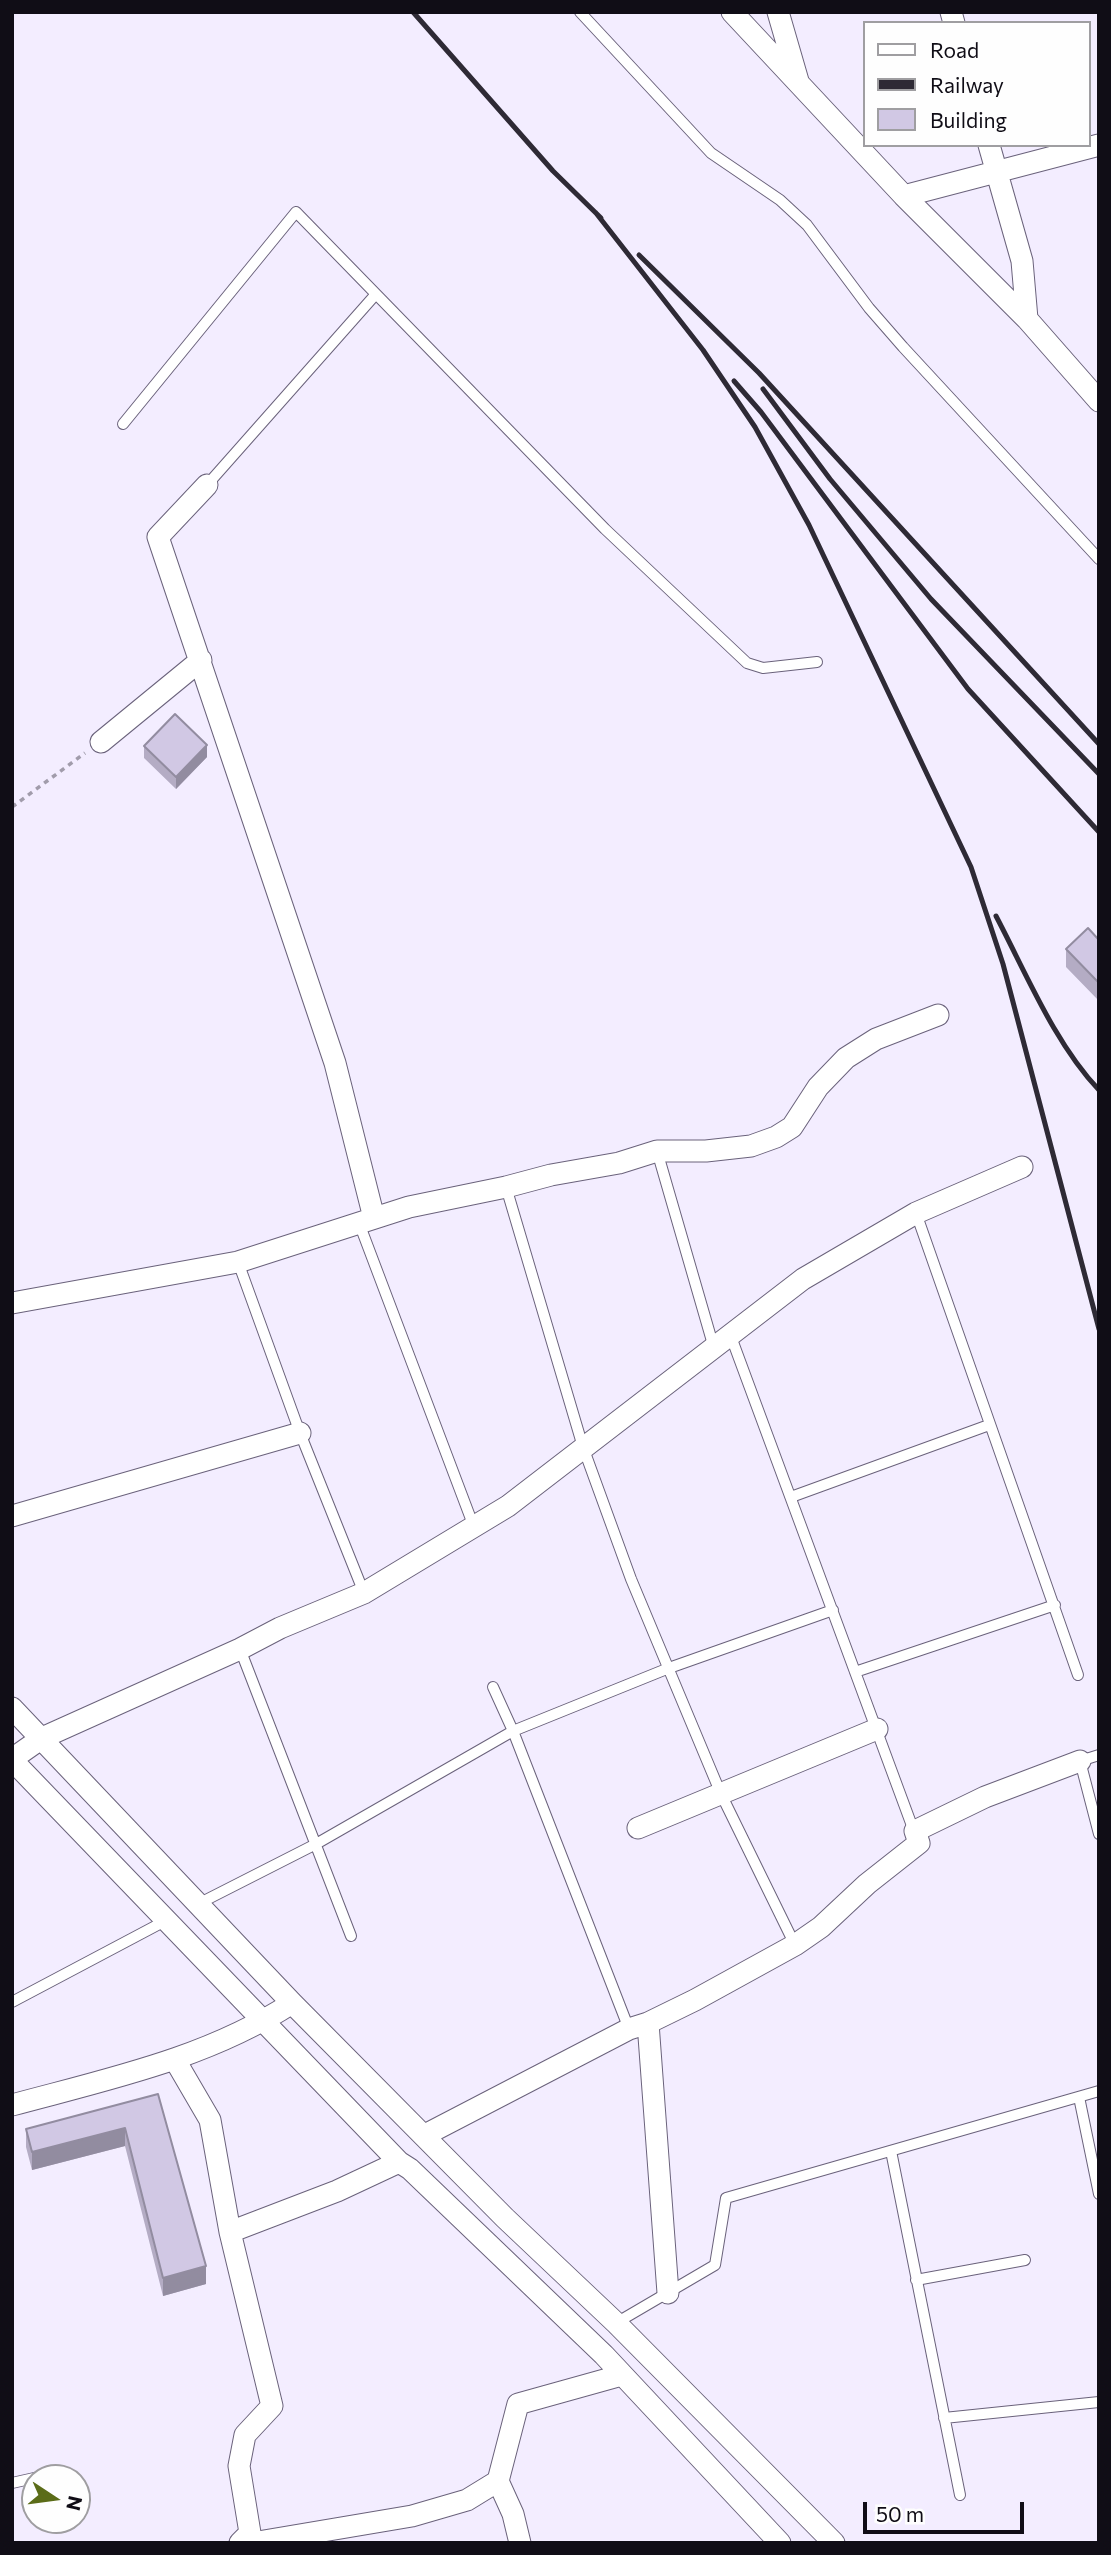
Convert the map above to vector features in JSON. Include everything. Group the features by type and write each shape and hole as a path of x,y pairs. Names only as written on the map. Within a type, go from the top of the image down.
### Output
{"street":[{"path":"732,12 904,196 1027,319 1099,401"},
{"path":"778,12 799,85"},
{"path":"904,196 1099,145"},
{"path":"990,147 1022,261 1027,319"},
{"path":"207,485 158,537 335,1063 367,1220"},
{"path":"101,741 201,660"},
{"path":"12,1303 238,1262 410,1207 551,1175 619,1163 657,1151 706,1151 751,1146 776,1137 792,1127 818,1087 846,1058 876,1040 939,1015"},
{"path":"780,2543 604,2355 410,2169 398,2162 12,1759 42,1738 240,1649 280,1628 364,1593 508,1506 803,1279 916,1213 1022,1167"},
{"path":"12,1516 300,1433"},
{"path":"12,1708 292,2003 834,2543"},
{"path":"638,1828 877,1730"},
{"path":"425,2135 795,1945 821,1927 867,1884 919,1843 915,1831 985,1797 1090,1758"},
{"path":"12,2105 175,2060 262,2023 292,2003"},
{"path":"638,2026 668,2293"},
{"path":"175,2060 210,2120 230,2232 272,2406 245,2435 239,2466 250,2533 240,2543"},
{"path":"230,2232 337,2192 398,2162"},
{"path":"520,2543 513,2514 498,2481 518,2404 622,2375"},
{"path":"252,2543 412,2516 467,2500 498,2481"}],"lane":[{"path":"580,12 711,153 780,200 807,225 869,308 903,347 1099,559"},
{"path":"123,424 296,212 605,529 747,663 763,668 817,662"},
{"path":"207,485 376,294"},
{"path":"657,1151 714,1348"},
{"path":"506,1187 583,1447 631,1579 721,1794 795,1945"},
{"path":"916,1213 1078,1675"},
{"path":"367,1220 474,1527"},
{"path":"238,1262 300,1433 364,1593"},
{"path":"730,1334 919,1843"},
{"path":"791,1497 989,1425"},
{"path":"855,1672 1055,1605"},
{"path":"198,1904 316,1844 513,1731 669,1668 833,1610"},
{"path":"240,1649 351,1936"},
{"path":"492,1687 638,2026"},
{"path":"1090,1758 1099,1834"},
{"path":"12,2001 165,1920"},
{"path":"615,2323 715,2265 726,2198 1099,2091"},
{"path":"1079,2097 1099,2194"},
{"path":"891,2151 960,2495"},
{"path":"916,2280 1025,2260"},
{"path":"944,2418 1099,2402"}],"path":[{"path":"12,807 101,741"}],"building":[{"path":"175,714 207,745 176,777 144,746"},
{"path":"1088,928 1099,940 1099,983 1066,949"},
{"path":"158,2094 206,2266 163,2278 125,2128 32,2152 26,2129"}],"railway":[{"path":"413,12 553,171 601,218"},
{"path":"596,213 703,350 755,427 809,525 971,867 1003,964 1099,1329"},
{"path":"639,255 759,373 1099,744"},
{"path":"734,381 761,412 968,689 1099,832"},
{"path":"763,389 830,479 931,599 1099,774"},
{"path":"996,916 1055,1030 1083,1072 1099,1090"}]}
